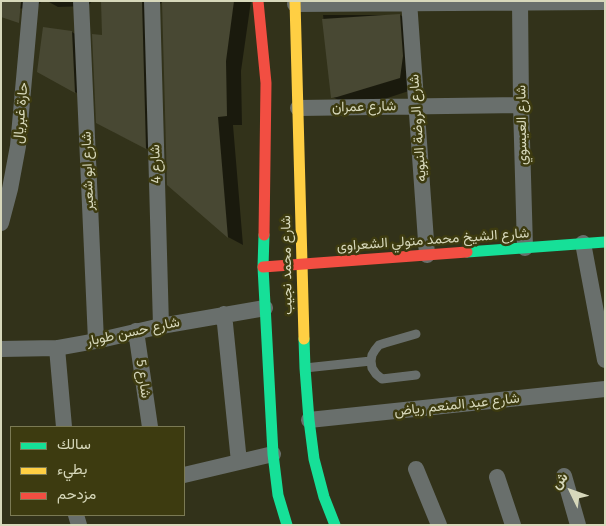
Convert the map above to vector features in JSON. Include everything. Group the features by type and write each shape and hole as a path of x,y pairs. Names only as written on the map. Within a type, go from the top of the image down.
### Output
{"main road":[{"name":"شارع محمد نجيب","path":"258,1 266,83 264,267 273,454 278,496 287,525"},
{"name":"شارع محمد نجيب","path":"295,3 305,368 314,459 324,498 335,525"},
{"name":"شارع الشيخ محمد متولي الشعراوى","path":"264,267 605,242"}],"street":[{"name":"حارة غبريال","path":"1,223 18,146 31,1"},
{"name":"شارع ابو شعير","path":"81,1 96,341"},
{"name":"شارع 4","path":"152,1 161,326"},
{"name":"شارع الروضة النبويه","path":"409,2 426,255"},
{"name":"شارع العيسوي","path":"520,2 525,248"},
{"path":"295,3 605,2"},
{"name":"شارع عمران","path":"298,108 521,105"},
{"path":"583,244 605,360"},
{"name":"شارع حسن طوبار","path":"1,350 57,348 161,326 265,308"},
{"path":"224,314 239,462"},
{"name":"شارع 5","path":"136,331 150,426"},
{"path":"57,348 64,426"},
{"name":"شارع عبد المنعم رياض","path":"309,420 605,389"},
{"path":"185,475 273,454"},
{"path":"416,469 439,525"},
{"path":"564,476 578,525"},
{"path":"497,477 513,525"}],"lane":[{"path":"416,334 380,345 372,355 371,361 372,368 382,378 416,375"},
{"path":"305,368 371,361"}],"building":[{"path":"1,1 21,1 19,23 1,17"},
{"path":"101,1 142,1 146,149 96,123 92,34 102,35"},
{"path":"162,1 234,1 226,61 227,116 218,117 228,238 167,185"},
{"path":"400,14 403,56 400,78 331,98 322,19"},
{"path":"43,27 72,31 75,93 37,72"}],"traffic: fast":[{"path":"264,235 263,267 273,454 278,495 287,525"},
{"path":"467,252 605,242"},
{"path":"304,339 309,420 314,459 324,497 335,525"}],"traffic: slow":[{"path":"295,1 304,339"}],"traffic: jam":[{"path":"258,1 266,83 264,235"},
{"path":"263,267 467,252"}]}
